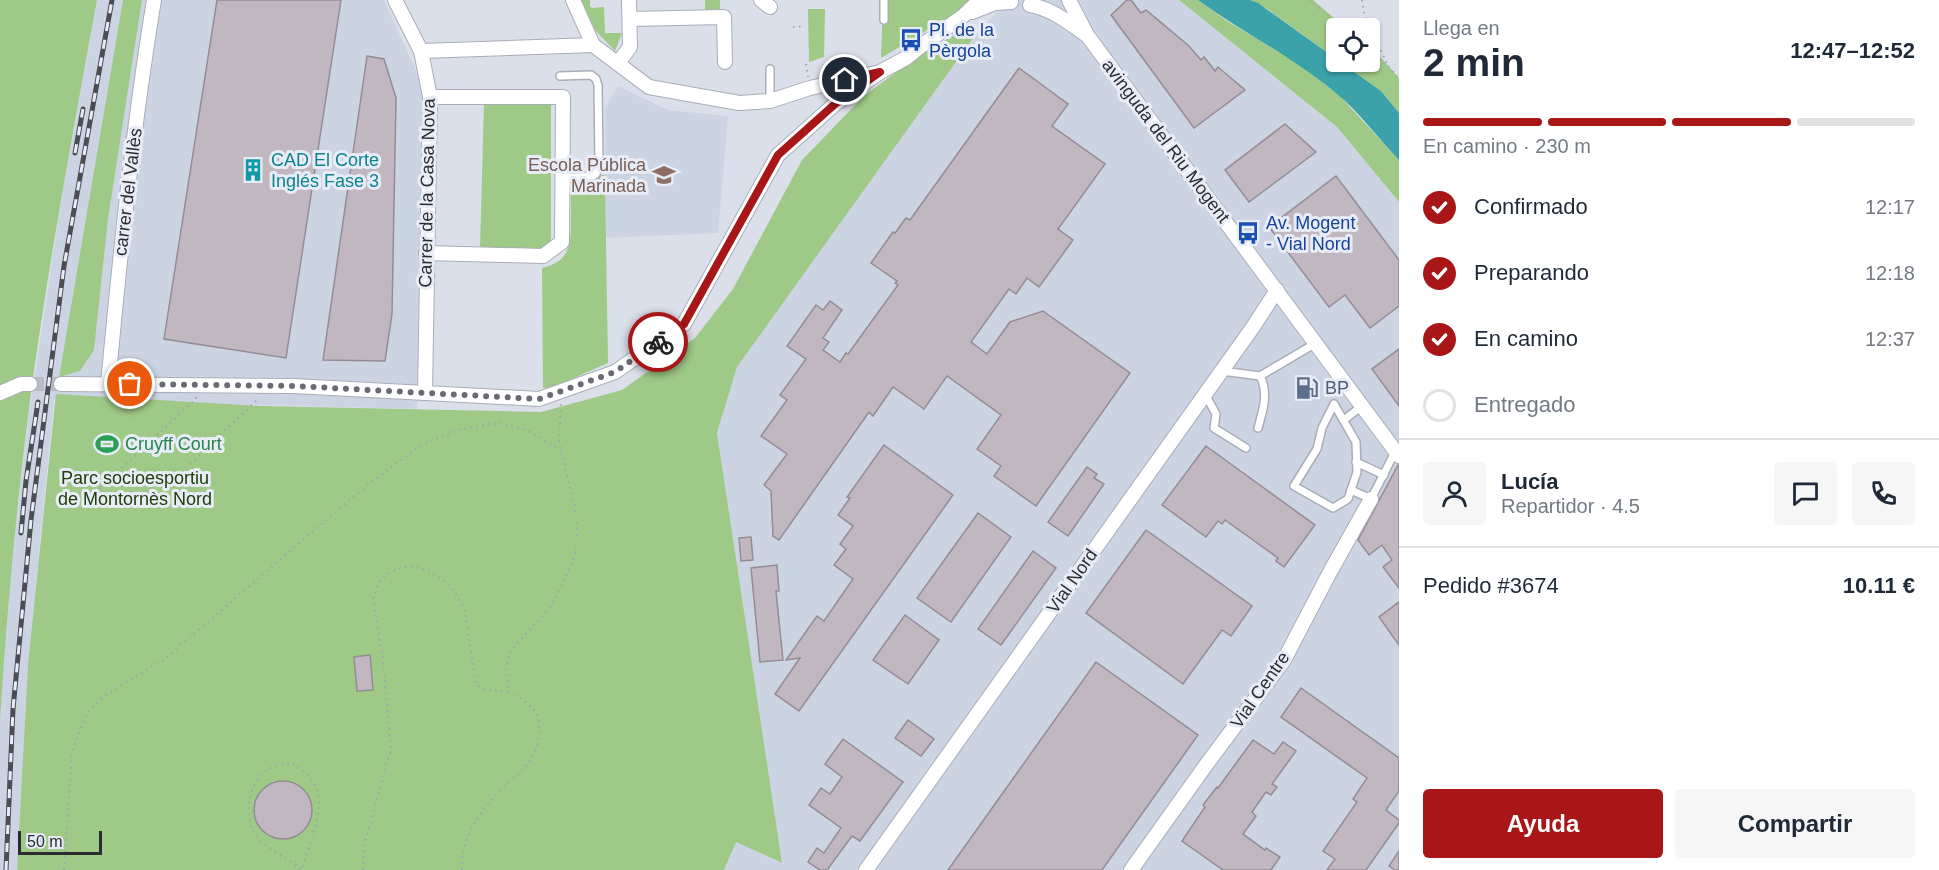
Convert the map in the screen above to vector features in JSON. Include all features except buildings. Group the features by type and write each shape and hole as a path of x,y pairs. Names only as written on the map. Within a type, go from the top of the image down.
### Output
{"street":[{"name":"carrer del Vallès","path":"108,384 123,230 154,0"},
{"name":"Carrer de la Casa Nova","path":"395,0 422,51 430,97 425,393"},
{"path":"573,0 593,45 649,87 739,103 770,101 810,88 880,72"},
{"path":"618,63 630,47 630,0"},
{"path":"61,384 259,386 539,399 615,372 684,324 778,155 835,104 880,72 906,58 962,17 980,0"},
{"name":"avinguda del Riu Mogent","path":"1069,0 1087,35 1398,453"},
{"path":"962,17 995,3 1010,1"},
{"name":"avinguda del Riu Mogent","path":"1010,1 1017,5 1035,3 1087,35"},
{"path":"630,19 724,17 725,62"},
{"path":"422,51 593,45"},
{"path":"426,253 543,256 562,242 562,97 430,97"},
{"name":"Vial Nord","path":"866,870 1222,370 1276,290"},
{"path":"0,393 21,384 30,384"},
{"name":"Vial Centre","path":"1131,870 1284,660 1371,499"}],"lane":[{"path":"884,0 884,20"},
{"path":"770,69 770,101"},
{"path":"560,76 591,75 596,79 598,85 599,164 596,174 562,178"},
{"path":"1222,370 1260,376 1316,343"},
{"path":"1258,428 1266,400 1260,376"},
{"path":"1205,394 1216,414 1214,428 1246,448"},
{"path":"1334,404 1356,442 1356,462 1357,472 1348,499 1333,508 1294,486 1317,449 1322,428 1334,404"},
{"path":"1344,420 1363,405"},
{"path":"1351,490 1371,499 1398,453"},
{"path":"1356,462 1384,475"}],"path":[{"path":"1309,0 1331,18"},
{"path":"1362,0 1365,18"},
{"path":"793,27 805,26"},
{"path":"1380,50 1389,67"},
{"path":"1380,59 1399,79"},
{"path":"82,505 196,399 196,385"},
{"path":"164,489 260,400 259,386"},
{"path":"509,692 506,670 509,653 548,610 557,596 575,555 577,526 575,508 559,442 563,391"},
{"path":"64,870 72,752 87,712 108,693 163,660 365,487 418,447 460,429 498,423 527,430 561,450"},
{"path":"363,870 364,846 391,748 383,660 373,600 374,591 383,576 399,568 416,565 438,575 456,595 464,611 476,683 482,689 509,692 535,710 540,728 537,750 521,772 494,796 479,815 466,838 462,854 462,870"},
{"path":"293,763 309,776 315,786 319,803 316,824 302,869 261,842 249,826 248,808 251,792 258,777 275,766 293,763"}],"shaded area":[{"path":"97,0 123,0 59,376 94,350 108,219 142,0 384,0 422,84 417,409 54,400 28,664 17,870 0,870 0,721 6,614 28,420 64,183"},
{"path":"1009,0 1179,0 1337,127 1399,202 1399,870 724,870 736,842 781,863 717,433 737,367 976,34"},
{"name":"Escola Pública Marinada","path":"618,86 668,110 728,116 718,233 606,238 605,108"}],"green space":[{"path":"0,0 97,0 55,235 33,377 22,463 0,721"},
{"path":"123,0 142,0 108,219 94,350 80,371 59,377"},
{"path":"581,0 590,0 592,8 604,7 605,33 622,33 615,51 595,30"},
{"path":"705,0 720,0 720,12 705,12"},
{"path":"883,0 970,0 964,8 881,58"},
{"path":"1179,0 1198,0 1227,21 1300,65 1338,94 1399,160 1399,202 1337,127"},
{"path":"1250,0 1313,0 1334,18 1326,18 1326,52 1266,8"},
{"path":"808,9 825,9 824,57 809,62"},
{"name":"Parc socioesportiu de Montornès Nord","path":"969,26 976,34 737,367 717,433 782,863 736,842 724,870 17,870 28,664 56,394 261,406 541,412 622,390 695,338 733,289 802,160 865,95 914,59"},
{"path":"1380,57 1399,78 1399,113 1381,91 1354,72 1380,72"},
{"path":"551,102 551,241 543,249 480,248 484,103"},
{"path":"605,175 608,363 551,388 543,388 542,268 559,261 568,249 571,225 570,177"}],"water":[{"path":"1198,0 1250,0 1258,3 1326,52 1326,72 1354,72 1381,91 1399,113 1399,160 1336,93 1303,68"}],"tunnel":[{"path":"30,384 61,384"}],"railway":[{"path":"6,870 13,709 31,520 64,266 112,0"},
{"path":"75,153 83,109"},
{"path":"21,533 38,402"}],"way so far":[{"path":"130,384 294,386 539,399 615,372 658,342"}],"place":[{"name":"Pl. de la Pèrgola","path":"911,40"},
{"name":"CAD El Corte Inglés Fase 3","path":"253,170"},
{"name":"Escola Pública Marinada","path":"664,175"},
{"name":"Av. Mogent - Vial Nord","path":"1248,233"},
{"name":"BP","path":"1307,388"},
{"name":"Cruyff Court","path":"107,444"}],"route":[{"path":"658,342 684,324 778,155 835,104 880,72 845,80"}]}
